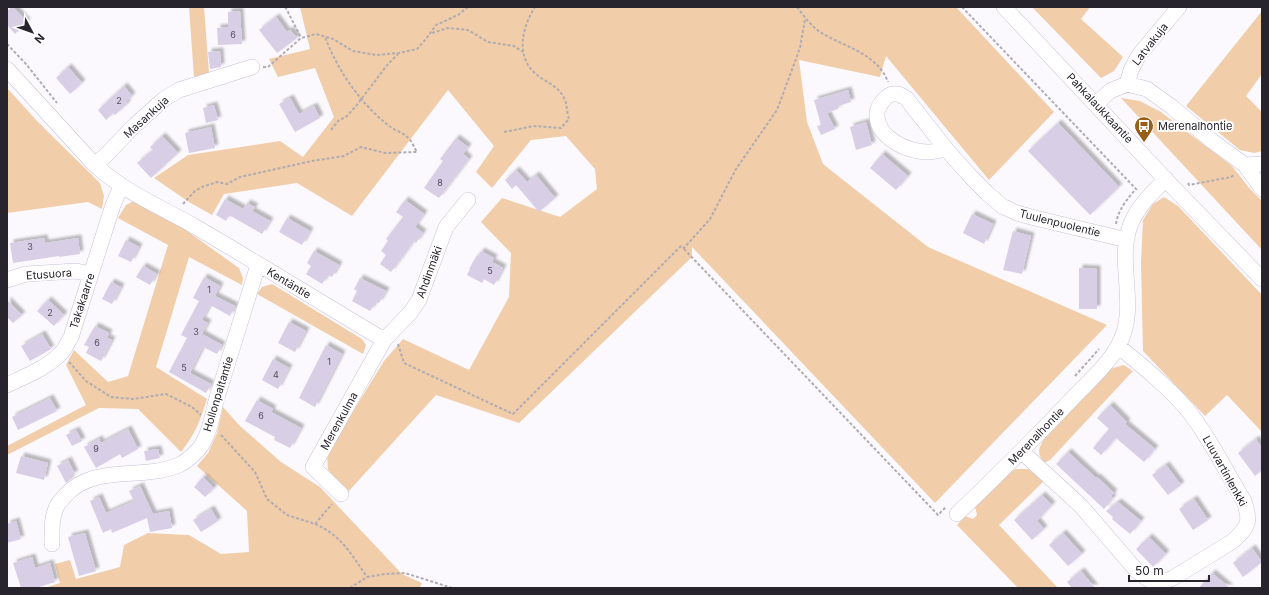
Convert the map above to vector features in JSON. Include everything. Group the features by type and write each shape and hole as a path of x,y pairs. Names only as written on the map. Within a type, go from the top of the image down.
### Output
{"street":[{"name":"Pahkalaukkaantie","path":"1004,7 1262,279"},
{"name":"Latvakuja","path":"1127,84 1130,70 1139,55 1179,7"},
{"name":"Masankuja","path":"94,164 104,157 135,125 164,99 179,90 252,67"},
{"path":"7,69 94,164 121,187"},
{"path":"1096,104 1110,91 1127,84 1147,89 1172,107 1212,141 1245,165 1262,189"},
{"name":"Tuulenpuolentie","path":"893,95 897,94 906,98 946,149 987,193 1002,206 1017,213 1035,218 1121,239"},
{"path":"893,95 888,96 881,103 876,115 884,134 906,148 928,152 946,149"},
{"path":"1245,165 1262,164"},
{"name":"Merenalhontie","path":"953,508 1022,452 1094,376 1118,346 1124,333 1129,302 1125,258 1121,239 1133,219 1141,194 1166,179"},
{"name":"Kentäntie","path":"121,187 193,226 258,265 388,335"},
{"name":"Takakaarre","path":"7,385 34,372 53,360 64,350 71,337 113,205 121,187"},
{"name":"Ahdinmäki","path":"388,335 410,313 419,300 446,227 468,200"},
{"name":"Hollonpaltantie","path":"52,544 53,520 58,504 75,487 85,481 99,477 162,470 180,465 199,448 211,423 216,401 258,265"},
{"name":"Etusuora","path":"7,280 26,274 76,272 91,274"},
{"name":"Merenkulma","path":"341,494 313,467 388,335"},
{"name":"Luuvartinlenkki","path":"1022,452 1081,506 1136,570 1146,579 1155,583 1164,582 1173,578 1233,541 1241,533 1248,524 1248,512 1244,501 1196,421 1163,385 1118,346"}],"path":[{"path":"285,7 301,38"},
{"path":"252,67 268,67 301,38 316,34 333,39 353,50 376,55 399,53 417,49 436,25 458,15 468,7"},
{"path":"504,132 534,126 561,128 569,119 565,98 551,84 535,74 524,59 522,42 530,14 535,7"},
{"path":"797,7 805,19 820,32 877,64 885,75 893,95"},
{"path":"962,7 1141,194 1126,200 1117,217 1121,239"},
{"path":"684,248 710,219 736,169 777,110 800,48 805,19"},
{"path":"431,33 448,28 468,30 488,42 514,46 523,52"},
{"path":"183,204 195,191 217,182 227,184 240,177 312,161 344,156 361,147 385,153 417,152 409,138 390,126 361,99 345,78 325,37"},
{"path":"7,44 26,64 58,105"},
{"path":"331,130 338,121 347,116 388,64 399,53"},
{"path":"1185,180 1190,185 1231,177 1245,165"},
{"path":"177,202 186,206"},
{"path":"388,335 404,363 513,414 681,246 938,515 953,508"},
{"path":"1073,378 1100,348"},
{"path":"315,524 324,528 345,545 367,577"},
{"path":"350,588 367,577 405,573 452,588"}],"shaded area":[{"path":"189,7 204,7 209,73 194,77"},
{"path":"300,7 956,7 1054,112 989,180 886,56 880,77 799,60 807,122 823,164 928,247 1107,325 935,503 692,247 692,257 519,423 436,395 348,492 328,470 327,454 384,361 403,339 469,370 509,297 511,253 481,222 502,198 560,217 597,189 595,169 566,136 531,140 492,188 476,172 494,146 448,90 352,216 297,183 224,194 212,215 189,202 154,178 188,155 280,141 303,157 334,117 315,68 278,77 269,59 310,49"},
{"path":"1032,7 1090,7 1081,19 1123,57 1114,71 1101,78"},
{"path":"1262,11 1262,74 1246,96 1262,112 1262,151 1254,153 1240,150 1186,106"},
{"path":"7,88 38,122 100,183 104,196 102,209 88,202 7,213"},
{"path":"1121,98 1140,101 1161,112 1232,166 1250,189 1262,201 1262,250"},
{"path":"1164,197 1178,206 1262,295 1262,432 1227,395 1205,416 1143,351 1141,263 1143,220 1153,204"},
{"path":"134,201 180,226 239,268 243,278 242,285 189,257 156,367 207,399 194,433 181,452 138,409 99,408 7,455 7,446 86,405 66,365 74,350 108,382 128,376 168,245 118,218 126,205"},
{"path":"272,284 362,339 366,345 363,354 257,294 262,287"},
{"path":"1124,365 1133,371 1050,460 1044,463 1040,456 1039,450 1045,437 1099,379 1113,368"},
{"path":"223,407 239,425 281,462 320,487 402,574 422,583 420,588 45,588 60,583 55,564 70,560 76,579 120,567 124,545 148,533 189,535 221,554 249,552 247,511 197,466 208,453 217,433"},
{"path":"1016,469 1028,469 1044,481 999,525 1058,588 1018,588 957,525 965,516 973,519 977,515 975,507 1001,478"}],"building":[{"path":"12,7 27,22 15,34 7,25 7,11"},
{"path":"240,11 242,44 218,45 217,28 228,27 228,12"},
{"path":"276,17 287,32 290,30 297,38 277,53 259,30"},
{"path":"220,51 221,67 210,69 208,52"},
{"path":"68,67 82,83 70,94 56,78"},
{"path":"124,86 132,96 126,102 127,104 115,115 113,113 106,120 98,110"},
{"path":"848,90 851,102 838,106 838,109 827,113 835,129 821,135 817,126 821,125 814,100"},
{"path":"290,98 299,114 314,106 320,118 295,132 279,104"},
{"path":"214,105 218,120 206,123 203,108"},
{"path":"866,122 872,145 856,150 850,127"},
{"path":"1058,123 1119,187 1090,215 1028,151"},
{"path":"211,127 215,148 189,153 185,133"},
{"path":"162,136 178,153 151,178 137,163 153,150 150,147"},
{"path":"456,138 468,147 463,154 469,159 439,198 424,188 443,161 440,159"},
{"path":"882,154 908,176 896,190 870,168"},
{"path":"516,170 527,182 536,175 555,198 539,212 516,185 512,189 505,180"},
{"path":"225,199 243,209 247,203 255,207 252,211 270,221 262,234 229,215 226,221 216,215"},
{"path":"405,200 424,214 415,227 423,233 416,243 414,241 391,272 380,264 386,255 381,251 388,241 386,239 403,217 396,212"},
{"path":"972,214 993,224 984,244 963,233"},
{"path":"287,218 310,231 302,245 279,232"},
{"path":"1013,231 1031,236 1022,274 1003,270"},
{"path":"44,238 45,243 78,238 80,254 13,263 10,243"},
{"path":"126,240 139,247 131,262 118,256"},
{"path":"314,251 339,265 332,277 328,275 322,284 306,274 311,266 307,263"},
{"path":"481,251 494,258 492,262 503,268 494,285 484,279 482,283 467,275 477,255 478,256"},
{"path":"143,266 157,274 150,285 136,277"},
{"path":"1079,268 1097,269 1097,309 1079,309"},
{"path":"204,277 220,286 215,296 235,306 230,316 210,305 202,320 208,323 202,334 222,345 217,354 203,347 190,373 211,384 206,393 169,372 187,338 181,335 199,301 193,298"},
{"path":"360,278 386,291 379,303 376,302 370,311 352,301 357,291 354,289"},
{"path":"111,282 121,287 112,304 102,299"},
{"path":"7,300 22,315 13,323 7,317"},
{"path":"48,300 64,315 54,326 37,311"},
{"path":"289,322 306,331 295,352 278,343"},
{"path":"95,326 109,333 107,338 112,340 101,361 86,353 89,347 84,345"},
{"path":"42,334 51,349 30,361 21,346"},
{"path":"326,345 342,354 315,407 299,398"},
{"path":"273,359 289,368 278,389 262,380"},
{"path":"50,398 57,411 18,430 12,417"},
{"path":"257,400 273,409 271,412 301,428 290,448 274,440 275,437 245,421"},
{"path":"1110,405 1127,422 1125,424 1155,449 1144,462 1116,438 1101,455 1093,448 1109,429 1097,418"},
{"path":"128,429 138,449 122,458 120,454 96,468 84,447 99,439 101,443"},
{"path":"76,430 82,441 72,446 66,435"},
{"path":"1256,439 1262,448 1262,470 1255,476 1238,453"},
{"path":"158,449 160,458 146,461 144,451"},
{"path":"1068,452 1114,493 1111,496 1113,498 1104,509 1056,464"},
{"path":"21,456 48,463 44,480 16,473"},
{"path":"68,460 75,474 70,476 71,479 66,483 57,466"},
{"path":"1166,465 1181,485 1168,495 1152,475"},
{"path":"203,477 214,488 205,497 194,487"},
{"path":"140,486 153,514 169,511 172,528 150,532 147,518 112,533 111,529 103,533 90,501 99,497 106,513 134,501 129,491"},
{"path":"1042,495 1052,505 1037,521 1044,529 1032,540 1014,520"},
{"path":"1194,499 1208,520 1193,530 1179,509"},
{"path":"1118,502 1141,521 1130,534 1112,519 1113,517 1106,511"},
{"path":"211,509 218,521 201,532 193,520"},
{"path":"16,521 21,539 7,543 7,524"},
{"path":"85,533 96,571 79,576 68,537"},
{"path":"1063,533 1082,554 1068,566 1049,545"},
{"path":"1149,537 1166,554 1153,567 1136,549"},
{"path":"1252,548 1262,562 1243,577 1233,563"},
{"path":"32,557 35,568 50,563 55,582 36,588 21,588 13,563"},
{"path":"1081,571 1095,588 1072,588 1067,582"},
{"path":"1212,573 1230,588 1199,588"}],"place":[{"name":"Merenalhontie","path":"1144,143"}]}
